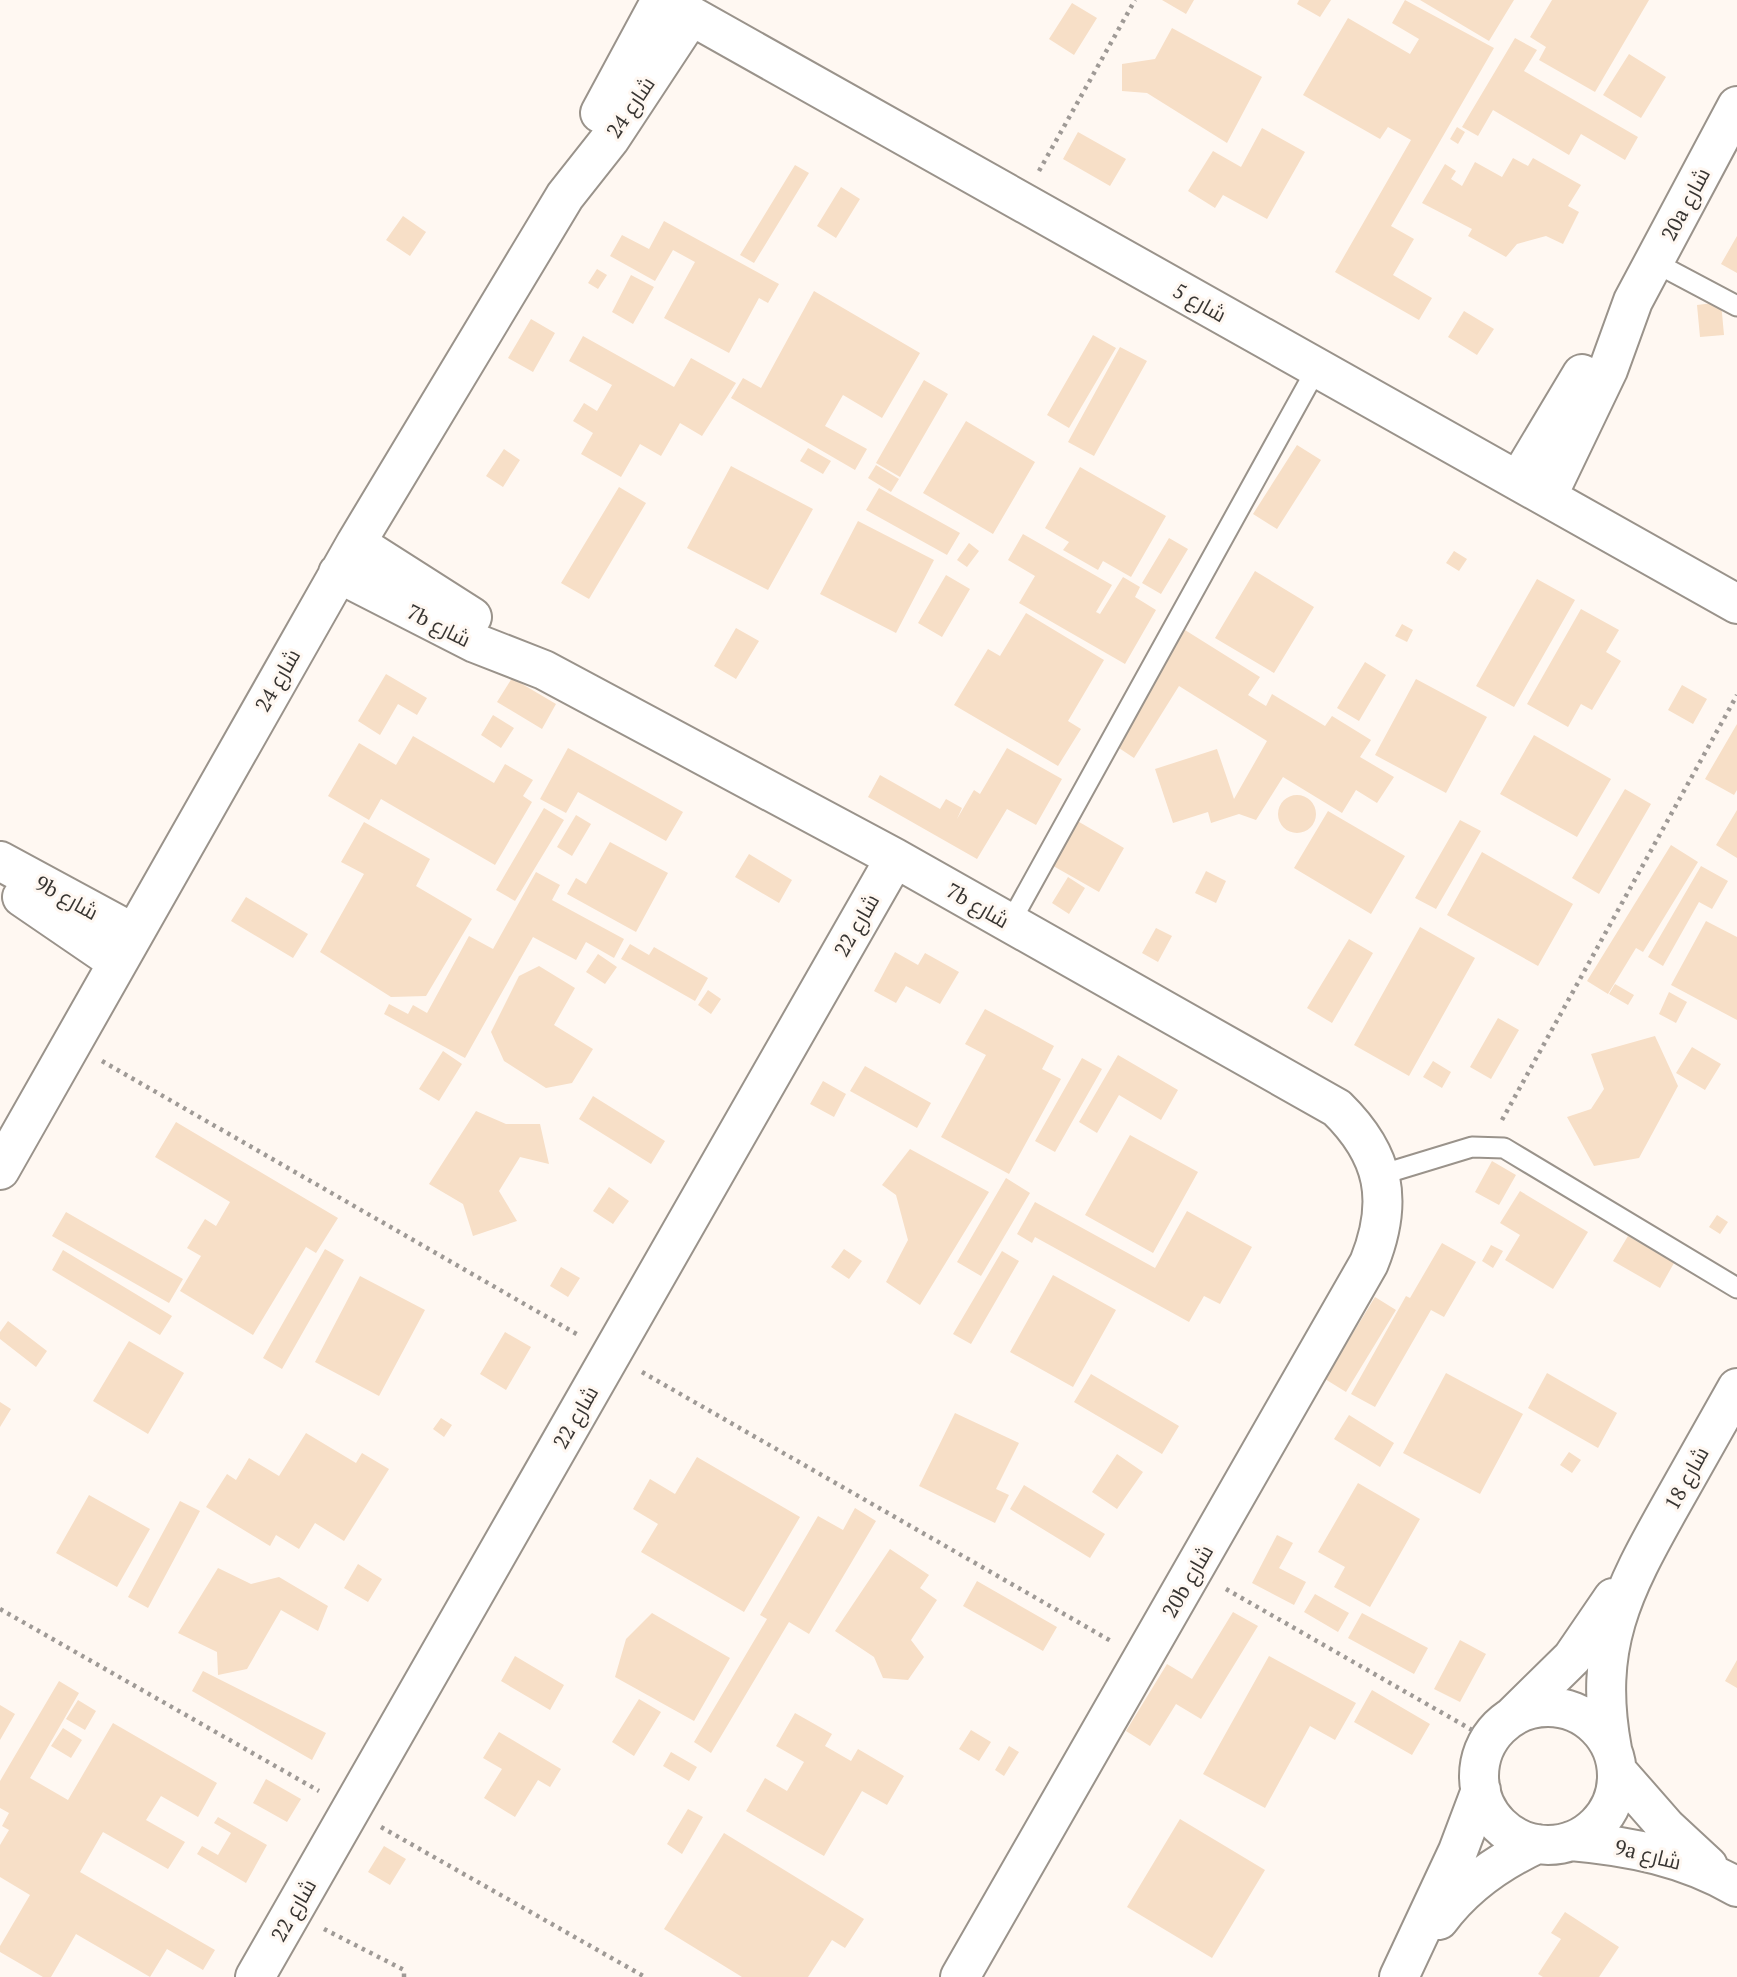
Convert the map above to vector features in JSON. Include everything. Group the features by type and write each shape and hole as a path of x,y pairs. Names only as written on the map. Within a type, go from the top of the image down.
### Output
{"street":[{"name":"شارع 5","path":"672,5 1737,604"},
{"name":"شارع 24","path":"0,1170 347,558 565,196 610,139 672,5"},
{"name":"20a شارع","path":"1532,489 1591,360 1633,301 1737,106"},
{"name":"7b شارع","path":"347,558 475,643 544,670 895,858 1337,1108 1356,1127 1371,1150 1380,1175"},
{"name":"شارع 22","path":"255,1977 895,858"},
{"name":"9b شارع","path":"0,862 125,948"},
{"name":"9b شارع","path":"0,881 125,948"},
{"name":"20b شارع","path":"960,1977 1369,1263 1382,1225 1384,1205 1380,1175"},
{"name":"شارع 18","path":"1615,1761 1605,1714 1605,1676 1610,1639 1620,1603 1635,1569 1737,1388"},
{"name":"شارع 18","path":"1499,1730 1572,1658 1635,1569"},
{"path":"1548,1707 1568,1710 1587,1719 1602,1733 1615,1761 1615,1794 1606,1814 1591,1830 1510,1856 1463,1891 1404,1969 1458,1851 1480,1790 1482,1756 1499,1730 1527,1710 1548,1707"},
{"name":"9a شارع","path":"1615,1761 1667,1828 1730,1883"},
{"path":"1480,1790 1488,1810 1500,1826 1517,1838 1554,1843"},
{"name":"9a شارع","path":"1554,1843 1649,1852 1730,1883"}],"lane":[{"path":"1654,262 1737,306"},
{"path":"1010,923 1317,368"},
{"path":"1380,1175 1488,1145 1504,1148 1737,1288"}],"path":[{"path":"1021,202 1135,0"},
{"path":"1488,1145 1737,695"},
{"path":"1193,1571 1499,1730"},
{"path":"292,1912 404,1970 404,1977"}],"building":[{"path":"1162,0 1194,0 1186,14"},
{"path":"1299,0 1331,0 1320,17 1297,4"},
{"path":"1405,0 1494,48 1391,226 1414,239 1393,275 1432,298 1419,320 1335,272 1411,140 1388,127 1380,139 1303,95 1348,18 1410,54 1419,39 1392,23"},
{"path":"1420,0 1514,0 1489,41"},
{"path":"1552,0 1649,0 1595,92 1539,60 1546,47 1530,37"},
{"path":"1072,3 1097,18 1074,55 1049,39"},
{"path":"1172,28 1262,77 1227,143 1147,93 1122,91 1122,64 1155,59"},
{"path":"1515,38 1537,50 1524,71 1638,137 1625,160 1581,134 1569,155 1493,110 1478,136 1462,127"},
{"path":"1629,54 1666,77 1641,118 1603,95"},
{"path":"1457,127 1465,132 1458,144 1450,139"},
{"path":"1262,128 1305,152 1267,219 1223,195 1215,208 1188,191 1213,151 1241,167"},
{"path":"1078,132 1126,159 1110,186 1063,159"},
{"path":"1513,158 1528,166 1533,158 1581,185 1568,206 1579,212 1563,244 1546,236 1517,244 1506,257 1468,236 1472,229 1422,203 1445,164 1456,171 1451,179 1462,186 1475,162 1502,177"},
{"path":"795,165 809,173 754,263 740,255"},
{"path":"841,187 860,199 836,238 817,226"},
{"path":"403,216 426,232 410,256 386,240"},
{"path":"664,221 779,284 768,303 759,298 729,353 664,318 695,262 673,250 655,281 610,256 622,235 649,249"},
{"path":"1737,236 1737,273 1721,264"},
{"path":"597,269 607,275 598,289 588,283"},
{"path":"631,275 654,287 633,324 612,312"},
{"path":"814,291 920,353 882,418 843,395 825,426 867,449 855,470 731,398 743,378 761,388"},
{"path":"1721,302 1724,335 1700,337 1697,305"},
{"path":"1464,311 1494,329 1477,355 1448,337"},
{"path":"531,319 555,333 533,372 508,358"},
{"path":"1093,335 1116,348 1069,428 1047,415"},
{"path":"583,336 674,387 691,358 736,383 702,436 680,423 661,456 640,444 621,477 581,454 593,433 573,421 584,403 597,411 612,385 569,361"},
{"path":"1120,347 1147,361 1094,456 1068,442"},
{"path":"924,380 948,394 900,477 876,463"},
{"path":"966,421 1035,462 993,534 923,493"},
{"path":"1297,445 1321,460 1277,529 1253,514"},
{"path":"808,448 831,461 823,474 800,461"},
{"path":"504,449 520,460 503,487 486,476"},
{"path":"876,465 899,479 891,492 868,478"},
{"path":"731,466 813,509 768,590 687,548"},
{"path":"1080,467 1166,516 1131,577 1103,561 1098,570 1063,550 1069,542 1045,528"},
{"path":"619,487 646,503 589,599 561,583"},
{"path":"879,488 960,533 947,555 866,510"},
{"path":"858,521 934,560 896,633 820,594"},
{"path":"1023,534 1112,585 1096,612 1100,614 1123,577 1140,587 1135,597 1156,610 1125,664 1019,603 1035,576 1008,560"},
{"path":"1169,538 1188,549 1161,594 1142,583"},
{"path":"969,543 979,551 967,567 957,560"},
{"path":"1454,551 1467,559 1459,571 1446,563"},
{"path":"1255,571 1314,607 1274,673 1215,638"},
{"path":"946,575 970,589 942,637 918,623"},
{"path":"1537,579 1575,600 1514,707 1476,686"},
{"path":"1581,609 1619,630 1606,652 1621,661 1592,710 1581,704 1568,727 1527,704"},
{"path":"1026,613 1104,660 1068,721 1081,729 1058,766 954,705 988,649 1000,656"},
{"path":"1402,624 1413,630 1407,642 1395,636"},
{"path":"736,628 759,641 736,679 714,666"},
{"path":"1185,630 1260,677 1248,695 1266,706 1272,694 1325,726 1332,716 1371,740 1360,757 1394,777 1377,803 1356,790 1342,813 1283,777 1256,820 1239,814 1211,823 1208,812 1173,823 1155,769 1217,749 1234,799 1267,741 1179,686 1134,758 1113,744"},
{"path":"1365,662 1386,675 1359,721 1337,708"},
{"path":"386,674 427,698 417,715 398,704 380,735 358,721"},
{"path":"512,678 556,704 542,729 497,702"},
{"path":"1416,679 1487,717 1446,793 1375,755"},
{"path":"1682,685 1707,699 1693,724 1668,710"},
{"path":"493,715 514,728 501,748 481,735"},
{"path":"1737,724 1737,790 1734,795 1705,779"},
{"path":"1534,735 1611,779 1577,837 1500,794"},
{"path":"413,736 494,783 505,764 533,780 523,796 532,802 495,865 381,799 369,820 328,796 359,743 396,765"},
{"path":"568,748 683,812 666,841 578,792 566,813 540,799"},
{"path":"1007,748 1062,779 1036,825 1007,809 977,859 868,797 880,775 940,809 946,799 962,808 957,819 974,790 980,794"},
{"path":"1625,789 1651,804 1599,894 1572,878"},
{"path":"1297,795 1310,801 1316,814 1310,827 1297,833 1284,827 1278,814 1284,801"},
{"path":"544,808 564,820 515,901 496,890"},
{"path":"1737,810 1737,858 1716,845"},
{"path":"1328,811 1405,856 1371,914 1294,868"},
{"path":"576,815 591,824 572,856 557,847"},
{"path":"1074,819 1124,848 1099,892 1048,863"},
{"path":"1460,820 1481,831 1436,909 1415,898"},
{"path":"364,822 430,859 416,886 472,919 426,996 391,997 320,952 364,874 341,862"},
{"path":"610,842 668,873 636,932 567,894 576,878 586,884"},
{"path":"1671,845 1698,862 1643,952 1636,948 1608,994 1587,981"},
{"path":"1482,852 1573,904 1538,966 1447,915"},
{"path":"749,854 792,880 779,903 735,877"},
{"path":"1701,866 1728,881 1712,909 1699,902 1663,966 1648,957"},
{"path":"1206,871 1226,881 1216,903 1195,893"},
{"path":"536,872 560,885 552,900 624,939 614,958 586,942 576,960 533,937 465,1058 384,1014 389,1004 408,1014 413,1005 427,1013 469,936 493,949"},
{"path":"1068,877 1085,888 1069,914 1052,903"},
{"path":"246,897 308,934 293,958 231,921"},
{"path":"1706,921 1737,937 1737,1020 1671,985"},
{"path":"1420,927 1475,958 1409,1076 1354,1045"},
{"path":"1156,928 1172,936 1158,962 1142,953"},
{"path":"1349,939 1373,953 1332,1023 1307,1008"},
{"path":"630,944 649,955 654,947 708,978 695,1001 621,959"},
{"path":"895,952 918,965 925,953 959,972 940,1004 906,986 896,1003 874,991"},
{"path":"598,954 617,967 605,984 586,972"},
{"path":"539,966 575,988 554,1025 593,1049 572,1083 546,1088 504,1061 491,1032 519,976"},
{"path":"1615,984 1634,995 1628,1005 1609,994"},
{"path":"708,990 721,999 711,1014 698,1005"},
{"path":"1669,992 1687,1002 1676,1023 1659,1014"},
{"path":"985,1009 1054,1046 1042,1069 1061,1079 1009,1174 941,1137 986,1055 965,1044"},
{"path":"1498,1018 1519,1030 1491,1079 1470,1067"},
{"path":"1655,1036 1678,1086 1639,1158 1594,1166 1567,1117 1591,1109 1604,1089 1591,1054"},
{"path":"1692,1047 1721,1064 1705,1090 1676,1073"},
{"path":"443,1051 462,1064 439,1101 419,1089"},
{"path":"1118,1055 1178,1090 1161,1120 1119,1095 1097,1133 1079,1122"},
{"path":"1082,1058 1102,1069 1055,1152 1035,1141"},
{"path":"1433,1061 1451,1072 1442,1088 1423,1077"},
{"path":"865,1066 931,1103 917,1128 850,1091"},
{"path":"823,1081 846,1094 834,1117 810,1104"},
{"path":"593,1096 665,1141 651,1164 579,1119"},
{"path":"476,1111 506,1124 540,1124 549,1164 520,1157 499,1191 517,1221 473,1236 463,1204 429,1184"},
{"path":"176,1122 338,1218 316,1253 306,1247 253,1335 180,1291 201,1256 187,1248 205,1219 216,1226 230,1202 155,1157"},
{"path":"1130,1135 1198,1172 1153,1253 1085,1215"},
{"path":"910,1149 989,1192 920,1305 886,1282 908,1240 896,1195 882,1185"},
{"path":"1492,1161 1516,1175 1499,1205 1475,1192"},
{"path":"1006,1178 1030,1193 981,1276 957,1262"},
{"path":"609,1187 629,1201 613,1224 593,1211"},
{"path":"1520,1191 1588,1232 1553,1289 1505,1260 1520,1235 1500,1223"},
{"path":"1035,1202 1155,1268 1187,1211 1252,1247 1220,1304 1204,1296 1189,1322 1035,1237 1032,1243 1017,1234"},
{"path":"66,1212 183,1279 169,1303 52,1236"},
{"path":"1717,1215 1728,1222 1720,1234 1709,1227"},
{"path":"1628,1236 1674,1263 1660,1288 1613,1261"},
{"path":"1442,1243 1476,1262 1444,1317 1431,1310 1375,1407 1351,1394 1406,1296 1410,1298"},
{"path":"1491,1245 1503,1251 1493,1268 1482,1261"},
{"path":"325,1249 344,1260 282,1369 263,1358"},
{"path":"844,1249 862,1261 849,1279 831,1267"},
{"path":"63,1250 172,1316 160,1335 52,1270"},
{"path":"1002,1251 1019,1261 971,1344 953,1334"},
{"path":"561,1267 580,1278 568,1297 550,1286"},
{"path":"1053,1275 1116,1310 1073,1387 1010,1352"},
{"path":"360,1276 425,1310 379,1396 315,1362"},
{"path":"1375,1297 1396,1310 1346,1392 1325,1379"},
{"path":"8,1321 47,1351 36,1367 0,1339 0,1332"},
{"path":"505,1332 531,1347 506,1390 480,1374"},
{"path":"129,1341 184,1373 148,1434 93,1401"},
{"path":"1446,1373 1523,1414 1480,1494 1403,1453"},
{"path":"1547,1373 1617,1413 1598,1448 1528,1408"},
{"path":"1091,1374 1179,1426 1162,1454 1074,1402"},
{"path":"0,1402 11,1409 0,1427"},
{"path":"955,1413 1019,1443 996,1489 1009,1495 995,1523 919,1486"},
{"path":"1349,1415 1394,1443 1380,1467 1334,1439"},
{"path":"441,1418 452,1425 444,1437 433,1429"},
{"path":"306,1433 356,1463 362,1453 389,1469 344,1541 315,1523 299,1549 276,1535 270,1546 206,1507 227,1474 236,1480 249,1458 279,1476"},
{"path":"1569,1452 1581,1460 1572,1473 1560,1465"},
{"path":"1117,1454 1143,1472 1117,1509 1092,1492"},
{"path":"697,1457 800,1517 744,1612 641,1552 658,1524 633,1509 650,1479 675,1494"},
{"path":"1358,1483 1420,1519 1370,1607 1334,1587 1345,1567 1318,1552"},
{"path":"1024,1485 1105,1534 1090,1558 1010,1509"},
{"path":"89,1495 150,1529 117,1587 56,1553"},
{"path":"180,1501 200,1511 148,1608 128,1597"},
{"path":"855,1508 876,1521 809,1634 789,1622 711,1753 694,1742 767,1619 760,1615 818,1516 843,1530"},
{"path":"1277,1535 1293,1543 1279,1568 1306,1582 1294,1605 1252,1583"},
{"path":"890,1549 929,1575 920,1588 937,1600 911,1640 924,1657 908,1680 883,1678 874,1657 835,1631"},
{"path":"358,1564 382,1579 368,1602 344,1588"},
{"path":"218,1568 251,1584 279,1577 328,1606 318,1631 281,1610 247,1669 218,1675 217,1652 178,1633"},
{"path":"977,1581 1057,1627 1043,1651 963,1606"},
{"path":"1315,1594 1349,1613 1338,1632 1304,1612"},
{"path":"1233,1612 1258,1626 1201,1719 1176,1704 1150,1746 1126,1731 1167,1664 1192,1679"},
{"path":"652,1613 730,1658 694,1721 615,1677 626,1639"},
{"path":"1362,1613 1428,1648 1414,1674 1348,1638"},
{"path":"1460,1640 1486,1654 1460,1702 1434,1689"},
{"path":"515,1656 564,1685 550,1710 501,1681"},
{"path":"1269,1656 1356,1703 1335,1740 1310,1726 1265,1808 1203,1774"},
{"path":"1737,1660 1737,1688 1725,1681"},
{"path":"203,1671 326,1733 312,1760 192,1691"},
{"path":"59,1681 79,1693 30,1778 68,1800 113,1723 217,1783 198,1817 161,1796 146,1820 185,1842 168,1869 103,1832 80,1872 215,1950 203,1970 167,1949 150,1977 76,1934 51,1977 43,1977 0,1952 0,1946 30,1895 0,1877 0,1845 9,1830 2,1826 9,1813 0,1808 0,1781"},
{"path":"1372,1690 1430,1724 1412,1755 1354,1722"},
{"path":"639,1699 661,1712 634,1756 612,1742"},
{"path":"78,1700 96,1711 85,1730 66,1719"},
{"path":"0,1705 15,1714 0,1740"},
{"path":"795,1713 832,1734 825,1746 851,1761 858,1749 904,1776 887,1805 862,1791 824,1856 746,1811 765,1778 787,1791 804,1762 776,1746"},
{"path":"63,1728 82,1740 71,1758 51,1746"},
{"path":"971,1730 991,1742 979,1761 959,1749"},
{"path":"499,1732 561,1769 550,1787 538,1780 515,1817 484,1798 502,1769 483,1758"},
{"path":"1009,1746 1019,1752 1004,1776 995,1770"},
{"path":"671,1752 697,1767 689,1781 663,1766"},
{"path":"266,1779 301,1799 287,1822 253,1803"},
{"path":"688,1809 703,1817 682,1854 667,1844"},
{"path":"218,1817 267,1845 246,1883 197,1854 202,1846 218,1855 231,1833 214,1823"},
{"path":"1180,1819 1265,1870 1212,1958 1127,1907"},
{"path":"724,1833 864,1919 845,1948 832,1940 808,1977 742,1977 664,1929"},
{"path":"384,1846 406,1859 390,1885 368,1872"},
{"path":"1565,1912 1619,1947 1599,1977 1543,1977 1538,1974 1561,1939 1551,1933"}]}
